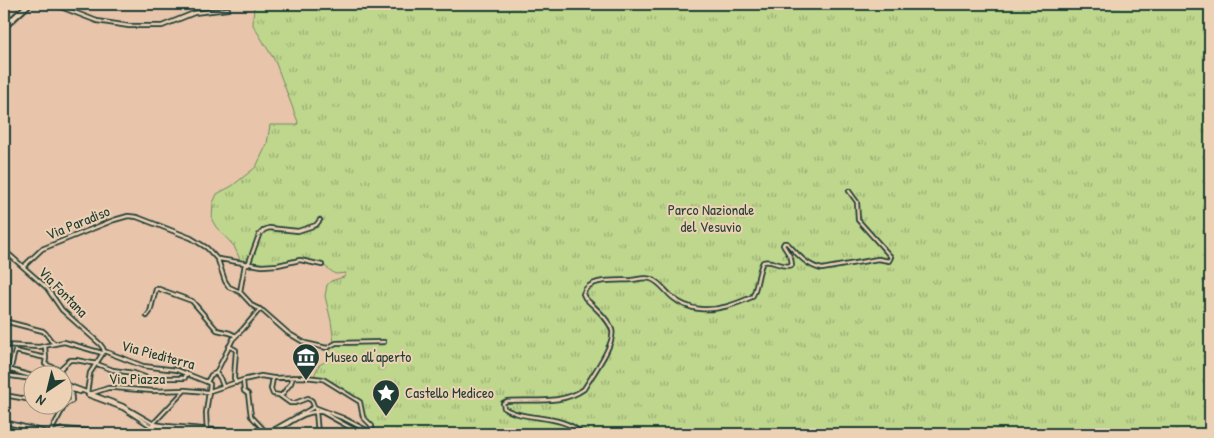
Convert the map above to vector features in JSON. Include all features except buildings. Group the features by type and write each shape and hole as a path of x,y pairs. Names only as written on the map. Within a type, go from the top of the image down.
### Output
{"street":[{"path":"4,27 28,4"},
{"path":"53,4 97,21 129,26 162,26 194,14 228,9"},
{"path":"582,434 572,427 558,422 514,412 504,408 503,403 507,401 564,398 577,394 584,389 613,340 612,328 583,294 584,290 592,284 651,279 659,283 679,302 700,309 713,309 735,304 752,297 756,290 757,275 763,262 771,261 788,267 792,265 791,258 783,246 784,243 787,243 801,258 815,268 822,269 875,260 889,260 891,257 858,220 858,202 848,191"},
{"name":"Via Paradiso","path":"22,267 42,250 114,220 128,216 147,219 191,238 208,248 217,259 227,284 240,292 253,306 260,309 305,343 327,348 336,343 384,342"},
{"path":"240,292 247,264 259,235 264,230 298,231 316,225 320,220"},
{"name":"Via Fontana","path":"4,250 47,288 62,310 100,344 103,352"},
{"path":"217,259 267,266 300,260 322,266"},
{"path":"147,316 150,312 156,289 159,289 192,301 217,330 236,336"},
{"path":"207,432 206,413 210,384 207,382 211,375 216,373 236,336 260,309"},
{"path":"4,321 44,331 49,340 56,343"},
{"path":"4,345 45,346 56,343"},
{"name":"Via Piediterra","path":"56,343 70,343 144,366 168,368 207,382"},
{"path":"11,367 16,346"},
{"path":"45,346 45,364 50,366"},
{"path":"229,346 236,349 234,378 236,383"},
{"path":"15,351 46,358"},
{"path":"88,394 90,373 103,352"},
{"path":"64,366 70,360 76,360 97,364 113,370 134,373 153,380 158,378 185,378 186,373"},
{"path":"4,368 22,374"},
{"path":"216,373 223,387"},
{"path":"4,375 22,377"},
{"name":"Via Piazza","path":"88,394 108,388 152,391 210,391 261,376 323,379 362,403 363,417 372,426 372,433"},
{"path":"281,396 291,383 292,377"},
{"path":"272,378 272,392 275,395 281,396 286,401 292,403 310,399 315,409 318,434"},
{"path":"243,380 244,391 248,394 250,416 267,433"},
{"path":"72,388 123,406 153,425"},
{"path":"72,388 122,408 153,425 230,434"},
{"path":"147,434 185,390"},
{"path":"4,395 22,398"},
{"path":"315,409 362,434"},
{"path":"207,432 267,433 315,409 342,418 372,433"},
{"path":"49,434 59,416"},
{"path":"4,422 49,434 64,429 119,434"},
{"path":"22,434 24,427"}],"green space":[{"name":"Parco Nazionale del Vesuvio","path":"254,4 1210,4 1210,434 367,434 368,425 361,415 358,400 324,380 312,380 319,365 325,362 334,343 325,296 327,285 331,281 344,277 346,273 335,274 326,267 298,260 266,268 243,266 234,246 212,220 213,203 217,194 232,186 256,167 267,144 270,125 297,125 298,122 275,61 253,25"}],"place":[{"name":"Museo all'aperto","path":"306,381"},
{"name":"Castello Mediceo","path":"386,417"}]}
